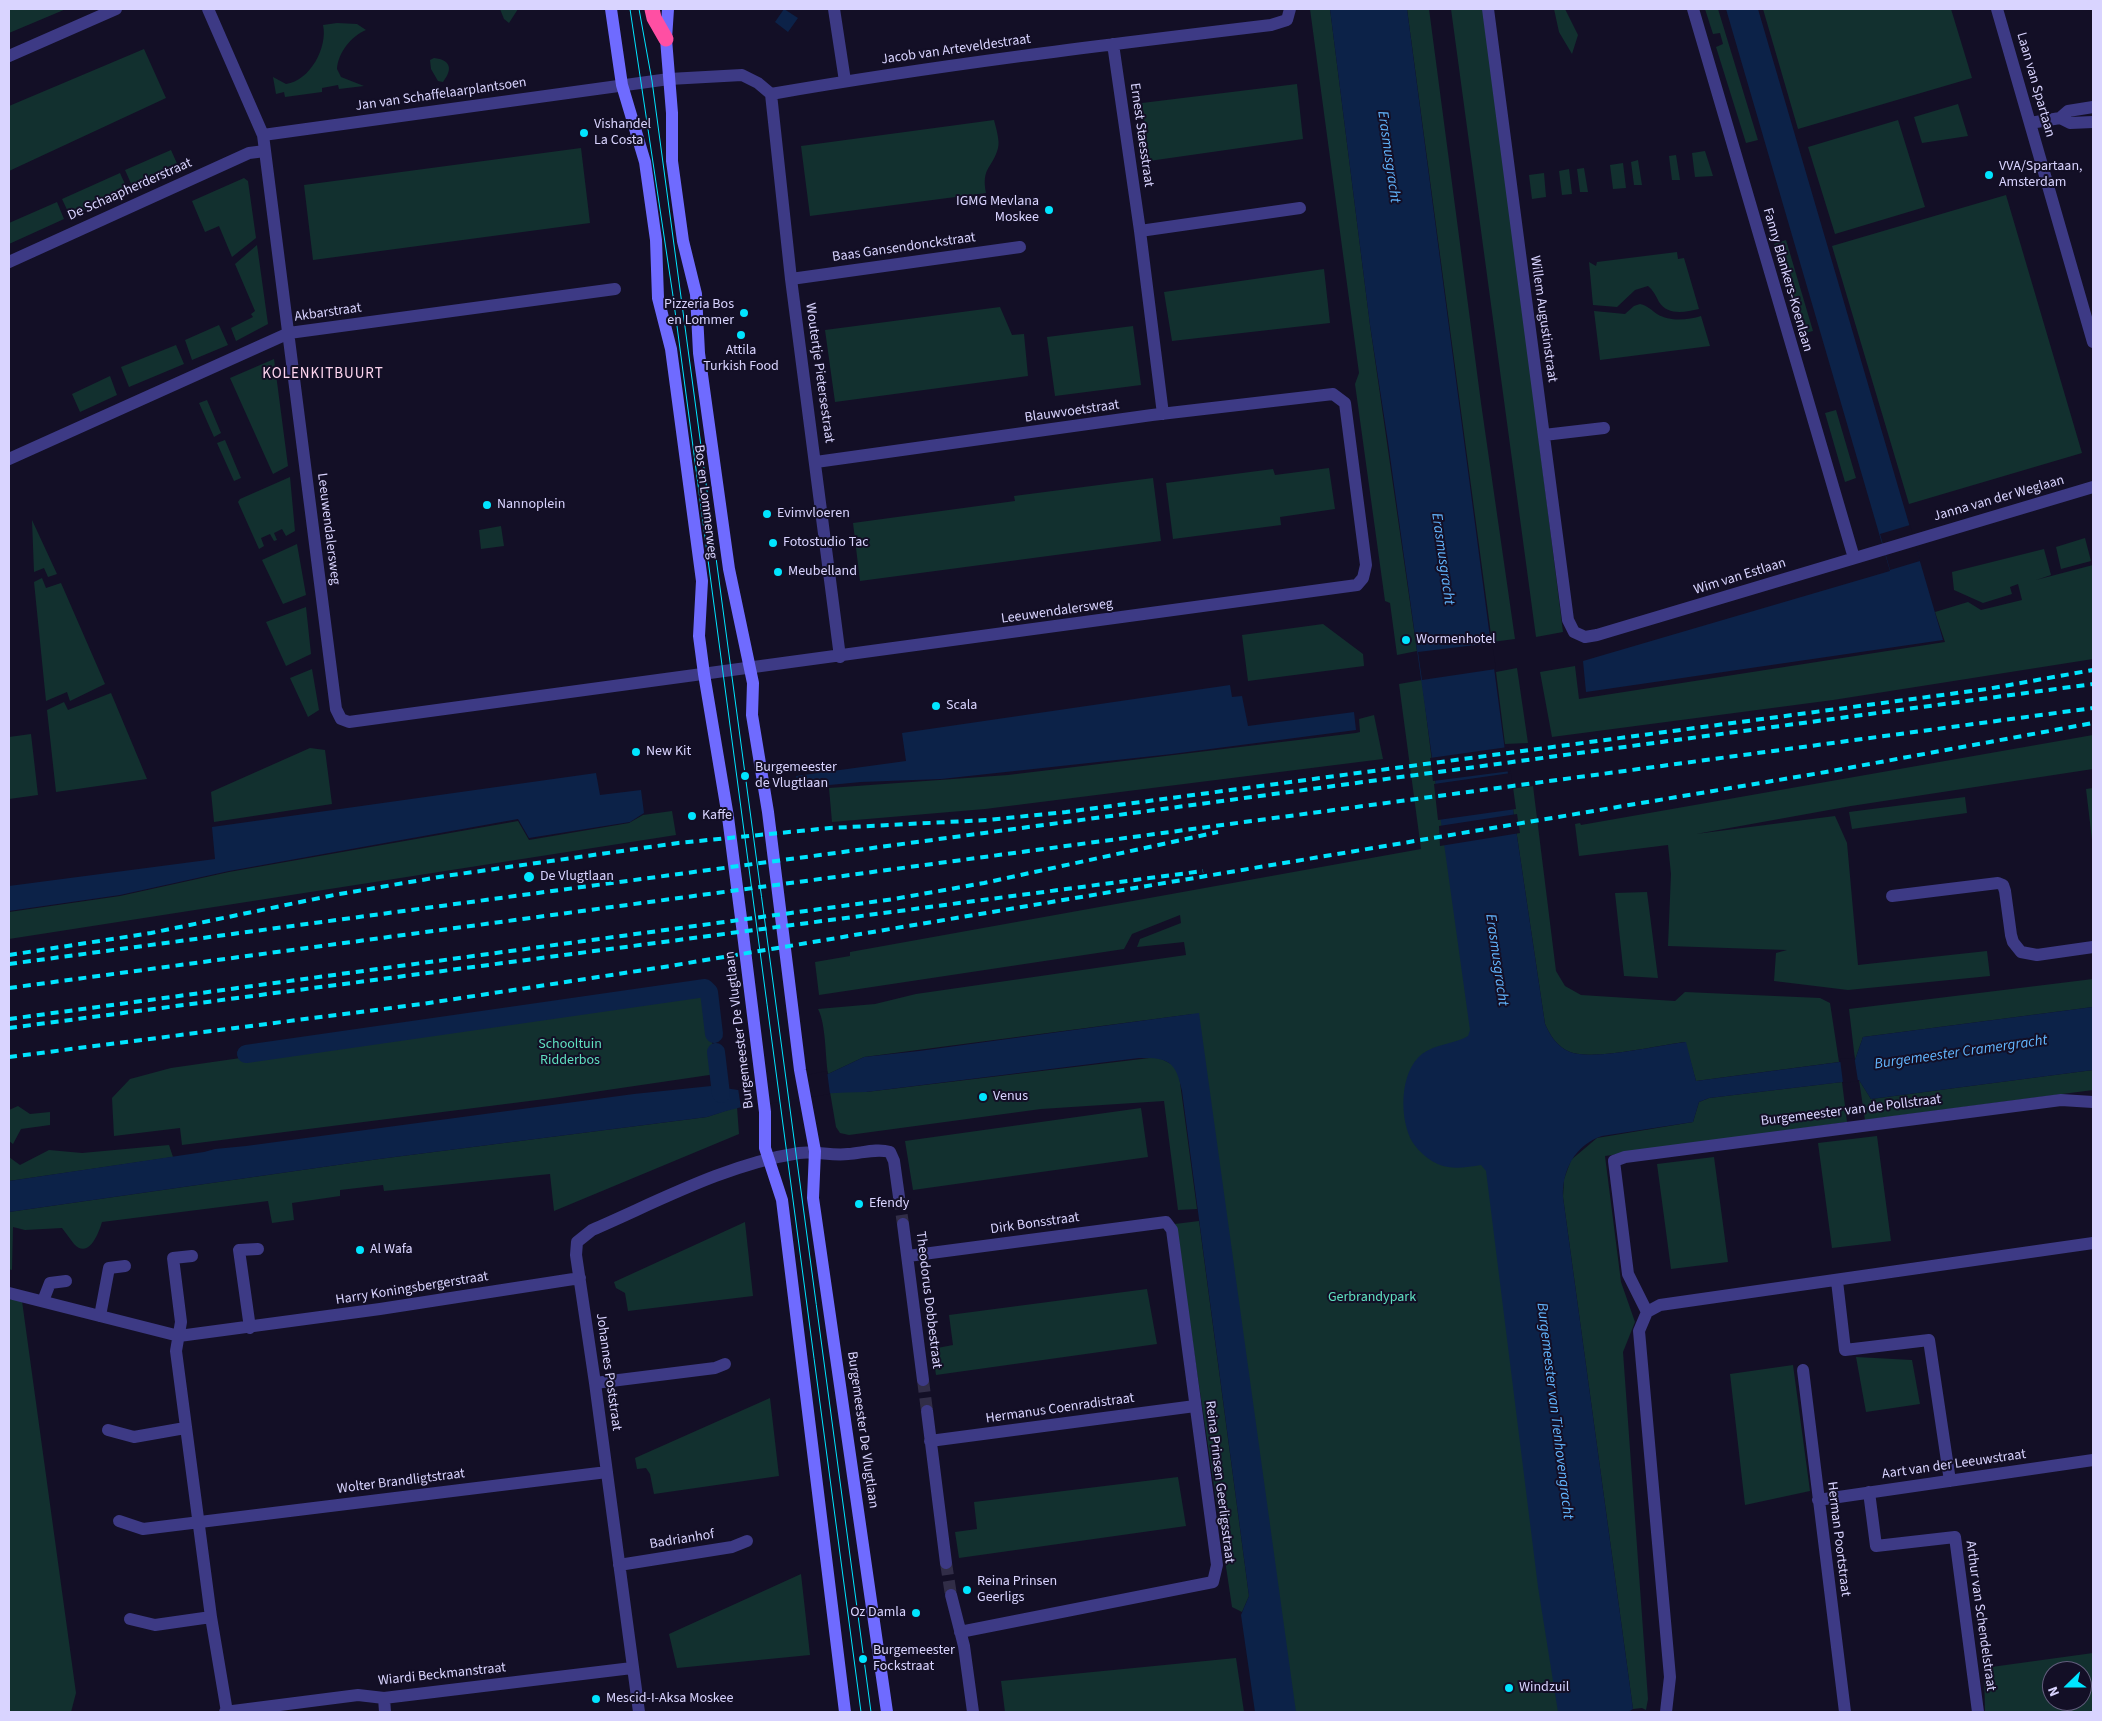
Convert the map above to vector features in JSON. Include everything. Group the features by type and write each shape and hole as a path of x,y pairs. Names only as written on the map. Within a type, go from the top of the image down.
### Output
{"highway":[{"path":"652,9 654,18 666,39"}],"main road":[{"name":"Bos en Lommerweg","path":"611,9 622,85 645,162 656,240 658,298 671,349 702,581 700,636 704,674 728,817 742,926"},
{"name":"Bos en Lommerweg","path":"668,9 666,39 672,161 684,241 696,294 699,353 729,569 754,687 752,715 768,812 780,918"},
{"name":"Burgemeester De Vlugtlaan","path":"780,918 805,1106 815,1151 813,1198 887,1712"},
{"name":"Burgemeester De Vlugtlaan","path":"742,926 765,1112 764,1134 768,1160 782,1200 845,1712"}],"street":[{"path":"9,56 116,9"},
{"name":"Leeuwendalersweg","path":"208,9 263,135 336,709 341,719 349,722 387,719 751,667 840,657 1339,588 1357,585 1363,578"},
{"path":"834,9 845,81"},
{"name":"Jacob van Arteveldestraat","path":"771,94 845,81 1112,44 1271,25 1287,20 1290,9"},
{"name":"Willem Augustinstraat","path":"1488,9 1568,620 1574,632"},
{"name":"Fanny Blankers-Koenlaan","path":"1693,9 1854,558"},
{"name":"Laan van Spartaan","path":"1997,9 2093,342"},
{"name":"Ernest Staesstraat","path":"1112,44 1140,231 1163,414"},
{"path":"622,85 669,79 742,75 758,83 771,94"},
{"name":"Jan van Schaffelaarplantsoen","path":"263,135 622,85"},
{"name":"Woutertje Pietersestraat","path":"771,94 791,279 840,657"},
{"path":"2060,118 2068,111 2093,107"},
{"path":"2030,123 2060,118 2070,122 2093,122"},
{"name":"De Schaapherderstraat","path":"9,262 241,157 265,151"},
{"path":"1140,231 1300,208"},
{"name":"Baas Gansendonckstraat","path":"791,279 1020,247"},
{"name":"Akbarstraat","path":"9,459 289,334 615,289"},
{"name":"Blauwvoetstraat","path":"816,462 1163,414 1333,394 1345,402 1366,565 1363,578"},
{"path":"1544,435 1604,428"},
{"name":"Janna van der Weglaan","path":"1914,540 2093,487"},
{"name":"Wim van Estlaan","path":"1574,632 1585,637 1597,635 1914,540"},
{"path":"1892,896 1998,883 2003,885 2005,891 2013,942 2021,952 2037,955 2093,947"},
{"name":"Burgemeester van de Pollstraat","path":"1647,1312 1628,1274 1614,1161 1634,1156 2061,1100 2093,1102"},
{"path":"768,1160 815,1151 846,1155 883,1150 890,1152 894,1161 899,1197"},
{"name":"Johannes Poststraat","path":"639,1712 576,1255 578,1242 592,1230 728,1171 768,1160"},
{"name":"Dirk Bonsstraat","path":"908,1256 1166,1222"},
{"name":"Reina Prinsen Geerligsstraat","path":"960,1632 1213,1582 1217,1565 1194,1406 1172,1230 1166,1222"},
{"name":"Theodorus Dobbestraat","path":"903,1224 923,1380"},
{"path":"1666,1712 1670,1677 1639,1331 1647,1312 1660,1305 2093,1243"},
{"path":"250,1328 239,1250 258,1248"},
{"path":"192,1256 172,1258 181,1322 176,1351 211,1616 226,1712"},
{"path":"100,1316 110,1268 124,1266"},
{"name":"Harry Koningsbergerstraat","path":"9,1293 179,1336 250,1328 580,1278"},
{"path":"44,1301 50,1283 66,1281"},
{"path":"1837,1281 1845,1350 1930,1340 1950,1480"},
{"path":"595,1383 715,1368 725,1364"},
{"name":"Herman Poortstraat","path":"1803,1370 1845,1712"},
{"name":"Hermanus Coenradistraat","path":"930,1441 1194,1406"},
{"path":"927,1411 946,1563"},
{"path":"108,1430 134,1436 185,1428"},
{"name":"Aart van der Leeuwstraat","path":"1818,1500 2093,1460"},
{"name":"Wolter Brandligtstraat","path":"119,1521 143,1529 607,1472"},
{"name":"Arthur van Schendelstraat","path":"1869,1492 1876,1546 1955,1537 1978,1712"},
{"name":"Badrianhof","path":"620,1565 732,1548 748,1541"},
{"path":"951,1595 960,1632 973,1712"},
{"path":"130,1619 155,1625 211,1616"},
{"name":"Wiardi Beckmanstraat","path":"226,1712 358,1695 384,1698 632,1668"},
{"path":"384,1698 385,1712"}],"green space":[{"path":"9,9 66,9 9,33"},
{"path":"500,9 518,9 509,23 504,19"},
{"path":"1310,9 1330,9 1370,325 1417,651 1397,655 1390,603 1385,601 1355,384 1359,373"},
{"path":"1407,9 1429,9 1481,403 1515,639 1492,642"},
{"path":"1451,9 1485,9 1563,632 1536,637"},
{"path":"1554,9 1565,9 1578,35 1572,54 1559,32"},
{"path":"1705,9 1718,9 1758,140 1746,143 1716,47 1723,44 1720,33 1713,34"},
{"path":"1763,9 1951,9 1972,78 1798,129"},
{"path":"337,23 357,24 366,30 355,36 346,46 340,57 337,69 341,77 364,86 339,89 338,85 322,88 322,92 285,97 284,92 276,94 273,77 286,84 295,82 303,77 310,70 320,53 324,34 323,25"},
{"path":"144,49 166,98 9,171 9,106"},
{"path":"434,58 444,61 449,66 448,73 443,82 438,81 431,69 430,60"},
{"path":"1297,84 1303,139 1149,161 1142,103"},
{"path":"1958,104 1968,136 1922,143 1914,117"},
{"path":"994,120 998,145 996,155 986,173 986,193 810,216 801,146"},
{"path":"1898,120 1925,207 1835,234 1808,147"},
{"path":"581,148 590,223 313,260 304,185"},
{"path":"171,150 179,168 133,188 125,170"},
{"path":"1705,151 1713,176 1695,177 1692,153"},
{"path":"1676,155 1680,180 1672,180 1669,156"},
{"path":"1638,160 1642,185 1634,185 1631,162"},
{"path":"1623,163 1626,188 1613,189 1610,165"},
{"path":"1584,168 1588,192 1580,192 1577,169"},
{"path":"1569,169 1572,194 1562,195 1559,171"},
{"path":"120,173 128,191 70,216 62,199"},
{"path":"1544,173 1546,197 1532,199 1529,175"},
{"path":"244,178 248,181 256,238 232,257 219,226 205,232 192,201"},
{"path":"2006,195 2082,453 1909,504 1832,246"},
{"path":"57,202 64,219 9,244 9,223"},
{"path":"1786,240 1813,331 1801,334 1789,295 1796,292 1793,281 1786,283 1774,244"},
{"path":"257,245 268,324 236,341 231,328 253,317 251,314 255,311 235,264"},
{"path":"1677,252 1678,259 1684,258 1699,309 1677,312 1667,309 1659,302 1648,286 1635,290 1617,307 1593,305 1589,262 1596,266 1597,262"},
{"path":"1324,269 1330,323 1172,341 1164,292"},
{"path":"1640,304 1662,317 1685,319 1701,316 1710,346 1600,360 1594,311 1625,314 1634,306"},
{"path":"1000,307 1012,335 1024,334 1028,376 835,402 825,330"},
{"path":"219,325 228,345 192,360 185,340"},
{"path":"1133,326 1141,385 1055,396 1047,337"},
{"path":"176,345 184,364 129,387 121,367"},
{"path":"274,359 288,466 273,474 230,378"},
{"path":"110,376 117,395 80,412 72,394"},
{"path":"207,400 221,433 214,437 199,403"},
{"path":"1836,410 1856,478 1845,482 1825,413"},
{"path":"225,440 241,478 234,481 217,443"},
{"path":"1329,468 1335,509 1280,517 1281,525 1173,539 1166,483 1273,469 1275,475"},
{"path":"290,477 295,531 286,536 282,529 274,533 277,540 274,541 270,534 261,538 264,546 259,549 238,502 240,499"},
{"path":"1153,478 1161,541 860,581 853,523 1015,501 1014,496"},
{"path":"32,520 57,574 48,577 44,568 34,572"},
{"path":"501,526 504,546 481,549 479,530"},
{"path":"2085,538 2091,561 2061,569 2056,547"},
{"path":"297,544 306,595 283,604 262,560"},
{"path":"2044,549 2051,575 2036,580 2093,565 2093,659 1833,700 1552,737 1540,672 1575,666 1579,699 1945,642 1935,612 1968,602 1981,610 2022,600 2018,584 2010,587 2012,594 1983,603 1954,590 1952,572"},
{"path":"42,578 46,588 61,583 105,684 70,701 67,692 46,701 34,582"},
{"path":"306,607 311,654 286,666 266,622"},
{"path":"1323,624 1363,654 1364,666 1248,681 1242,635"},
{"path":"1517,668 1528,743 1505,744 1496,672"},
{"path":"312,669 319,710 308,717 290,678"},
{"name":"Gerbrandypark","path":"1422,680 1431,754 1496,1147 1569,1712 1288,1712 1193,1014 864,1057 828,1074 824,1031 818,1009 875,1004 916,994 1186,955 1184,942 1137,947 1140,939 1181,923 1180,915 1132,934 1124,949 819,995 815,962 850,956 850,952 1421,849 1399,684"},
{"path":"111,693 147,779 56,792 47,710 64,702 68,710"},
{"path":"1374,715 1383,759 985,809 832,822 829,788 1008,775 1356,733 1360,732 1359,719"},
{"path":"31,734 38,795 9,799 9,737"},
{"path":"2093,735 2093,769 1851,806 1696,834 1835,816 1847,843 1858,965 1987,951 1990,976 1848,990 1774,981 1776,953 1787,950 1668,946 1671,874 1668,845 1579,856 1575,824 1580,823 1581,825"},
{"path":"310,748 325,750 332,804 214,822 211,792"},
{"path":"1533,786 1556,971 1565,986 1581,995 1675,1001 1685,992 1820,998 1830,1003 1839,1062 1696,1081 1685,1042 1626,1052 1594,1055 1570,1052 1558,1044 1545,1024 1510,789"},
{"path":"2093,788 2093,848 2086,789"},
{"path":"1965,797 1967,813 1852,829 1849,812"},
{"path":"672,811 676,835 9,939 9,912 120,896 229,872 518,821 529,840 629,823 643,815"},
{"path":"1647,892 1658,978 1624,976 1615,893"},
{"path":"2093,979 2093,1007 1863,1037 1855,1060 1849,1009"},
{"name":"Schooltuin Ridderbos","path":"706,991 716,1074 553,1098 182,1145 180,1128 114,1136 112,1098 130,1079 171,1068"},
{"path":"1158,1057 1173,1065 1179,1075 1197,1209 1178,1210 1164,1101 1041,1109 849,1135 840,1133 836,1127 830,1092 866,1092"},
{"path":"2093,1070 2093,1090 1865,1120 1859,1080 1871,1099"},
{"path":"1842,1082 1847,1122 1605,1156 1621,1282 1635,1322 1623,1352 1648,1699 1646,1710 1642,1708 1633,1709 1563,1197 1564,1179 1571,1160 1597,1138 1693,1122 1699,1102 1709,1098"},
{"path":"18,1106 30,1114 50,1112 50,1125 21,1129 13,1144 9,1141 9,1110"},
{"path":"737,1107 739,1134 554,1211 550,1174 384,1191 383,1185 340,1190 340,1196 292,1203 294,1220 272,1223 268,1201 102,1222 93,1243 84,1249 74,1244 62,1228 25,1230 13,1227 12,1270 9,1269 9,1212 379,1159 707,1117"},
{"path":"1141,1108 1148,1157 913,1190 905,1141"},
{"path":"1877,1136 1891,1241 1832,1248 1818,1143"},
{"path":"169,1145 173,1157 9,1181 9,1157 20,1165 49,1150 82,1153"},
{"path":"1714,1157 1728,1262 1671,1269 1657,1164"},
{"path":"1199,1221 1249,1596 1242,1612 1232,1607 1175,1224"},
{"path":"745,1222 753,1296 628,1311 625,1293 616,1288 614,1282"},
{"path":"1147,1289 1157,1344 936,1375 932,1349 953,1345 949,1315"},
{"path":"9,1299 22,1301 76,1693 71,1712 9,1712"},
{"path":"1856,1357 1912,1360 1920,1404 1866,1412"},
{"path":"1793,1365 1810,1491 1745,1505 1730,1374"},
{"path":"770,1398 779,1476 654,1494 650,1474 646,1468 637,1469 635,1458"},
{"path":"1178,1477 1186,1526 959,1558 955,1532 977,1529 974,1502"},
{"path":"801,1574 810,1655 677,1668 669,1634"},
{"path":"2093,1653 2093,1712 1985,1712 1984,1668"},
{"path":"1236,1658 1244,1712 1005,1712 1001,1681"}],"water":[{"path":"784,9 798,18 788,32 775,22"},
{"path":"1330,9 1407,9 1510,789 1545,1024 1554,1040 1570,1052 1594,1055 1626,1052 1686,1042 1696,1081 1855,1060 1863,1037 2093,1007 2093,1070 1871,1099 1859,1080 1709,1098 1699,1102 1693,1122 1602,1136 1584,1146 1572,1160 1565,1177 1563,1197 1633,1709 1628,1712 1558,1712 1538,1587 1486,1171 1481,1165 1460,1168 1440,1165 1432,1161 1413,1143 1405,1122 1405,1084 1414,1062 1427,1051 1468,1036 1470,1030 1370,325"},
{"path":"1726,9 1758,9 1943,640 1586,692 1583,661 1890,571"},
{"path":"1230,685 1232,697 1242,696 1248,726 1354,712 1356,730 1172,754 941,779 861,782 798,788 796,776 906,761 902,733"},
{"path":"596,773 600,795 641,790 644,813 630,822 529,838 518,819 229,871 120,895 9,911 9,886 215,859 212,827"},
{"path":"1199,1013 1296,1712 1255,1712 1241,1615 1249,1596 1182,1091 1177,1073 1170,1063 1164,1060 1139,1058 866,1092 805,1095 746,1106 707,1117 379,1159 9,1212 9,1181 215,1149 634,1094 711,1086 738,1090 828,1074 864,1057"}],"pier":[{"path":"1910,525 1920,561 1890,570 1880,534"},
{"path":"1492,643 1496,669 1422,680 1418,652"},
{"path":"1508,747 1511,771 1433,781 1430,758"},
{"path":"1511,773 1516,809 1438,820 1434,784"},
{"path":"1517,814 1520,833 1440,846 1439,826"},
{"path":"1854,1055 1858,1081 1843,1083 1840,1059 1853,1058"},
{"path":"827,1071 830,1094 741,1108 738,1088"}],"waterway":[{"path":"246,1054 705,988 709,992 714,1034"},
{"path":"716,1052 721,1094"}],"tunnel":[{"path":"899,1197 903,1224"},
{"path":"923,1380 927,1411"},
{"path":"946,1563 951,1595"}],"tram line":[{"path":"630,9 673,296 861,1712"},
{"path":"639,9 652,81 871,1712"}],"railway":[{"path":"9,955 151,933 334,895 445,876 678,843 830,828 987,820 1066,812 1987,689 2093,670"},
{"path":"9,964 2093,684"},
{"path":"9,988 2093,708"},
{"path":"9,1057 422,1004 670,966 1826,772 2093,723"},
{"path":"9,1019 894,899 984,883 1218,832"},
{"path":"9,1028 1203,871"}],"place":[{"name":"Vishandel La Costa","path":"584,133"},
{"name":"VVA/Spartaan, Amsterdam","path":"1989,175"},
{"name":"IGMG Mevlana Moskee","path":"1049,210"},
{"name":"Pizzeria Bos en Lommer","path":"744,313"},
{"name":"Attila Turkish Food","path":"741,335"},
{"name":"Nannoplein","path":"487,505"},
{"name":"Evimvloeren","path":"767,514"},
{"name":"Fotostudio Tac","path":"773,543"},
{"name":"Meubelland","path":"778,572"},
{"name":"Wormenhotel","path":"1406,640"},
{"name":"Scala","path":"936,706"},
{"name":"New Kit","path":"636,752"},
{"name":"Burgemeester de Vlugtlaan","path":"745,776"},
{"name":"Kaffe","path":"692,816"},
{"name":"De Vlugtlaan","path":"529,877"},
{"name":"Venus","path":"983,1097"},
{"name":"Efendy","path":"859,1204"},
{"name":"Al Wafa","path":"360,1250"},
{"name":"Reina Prinsen Geerligs","path":"967,1590"},
{"name":"Oz Damla","path":"916,1613"},
{"name":"Burgemeester Fockstraat","path":"863,1659"},
{"name":"Windzuil","path":"1509,1688"},
{"name":"Mescid-I-Aksa Moskee","path":"596,1699"}],"district":[{"name":"KOLENKITBUURT","path":"323,375"}],"water label":[{"name":"Erasmusgracht","path":"1388,157"},
{"name":"Erasmusgracht","path":"1442,559"},
{"name":"Erasmusgracht","path":"1496,960"},
{"name":"Burgemeester Cramergracht","path":"1961,1053"},
{"name":"Burgemeester van Tienhovengracht","path":"1554,1411"}]}
